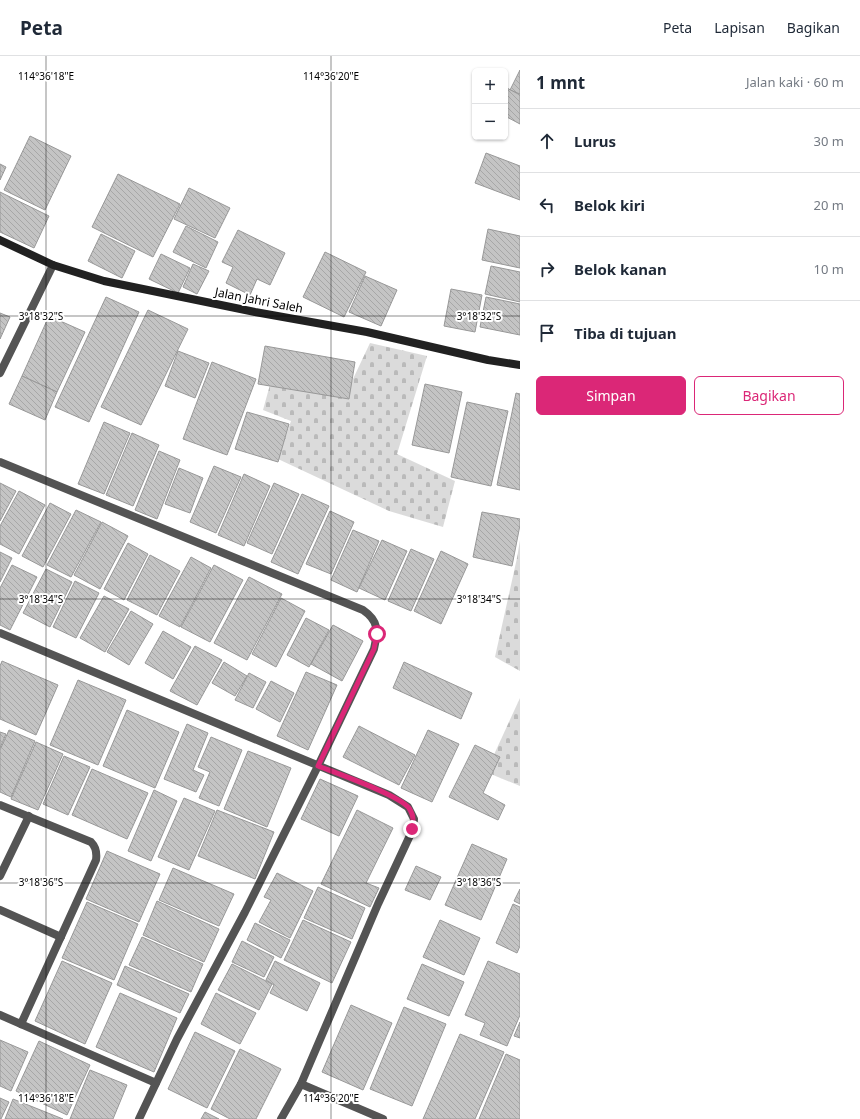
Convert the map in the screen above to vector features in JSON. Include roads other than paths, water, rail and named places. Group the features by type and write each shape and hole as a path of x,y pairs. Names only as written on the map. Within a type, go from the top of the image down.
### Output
{"street":[{"name":"Jalan Jahri Saleh","path":"0,240 53,265 104,281 255,312 368,332 488,360 520,365"},
{"path":"0,373 53,265"},
{"path":"0,462 363,610 371,616 376,627 374,649 318,766 244,912 177,1039 139,1119"},
{"path":"0,633 390,796 404,804 410,811 414,819 411,833 378,904 301,1084 281,1119"},
{"path":"0,805 91,842 94,845 96,854 96,860 21,1024"},
{"path":"0,876 29,816"},
{"path":"0,910 61,937"},
{"path":"0,1015 156,1084"},
{"path":"301,1084 383,1119"}]}
